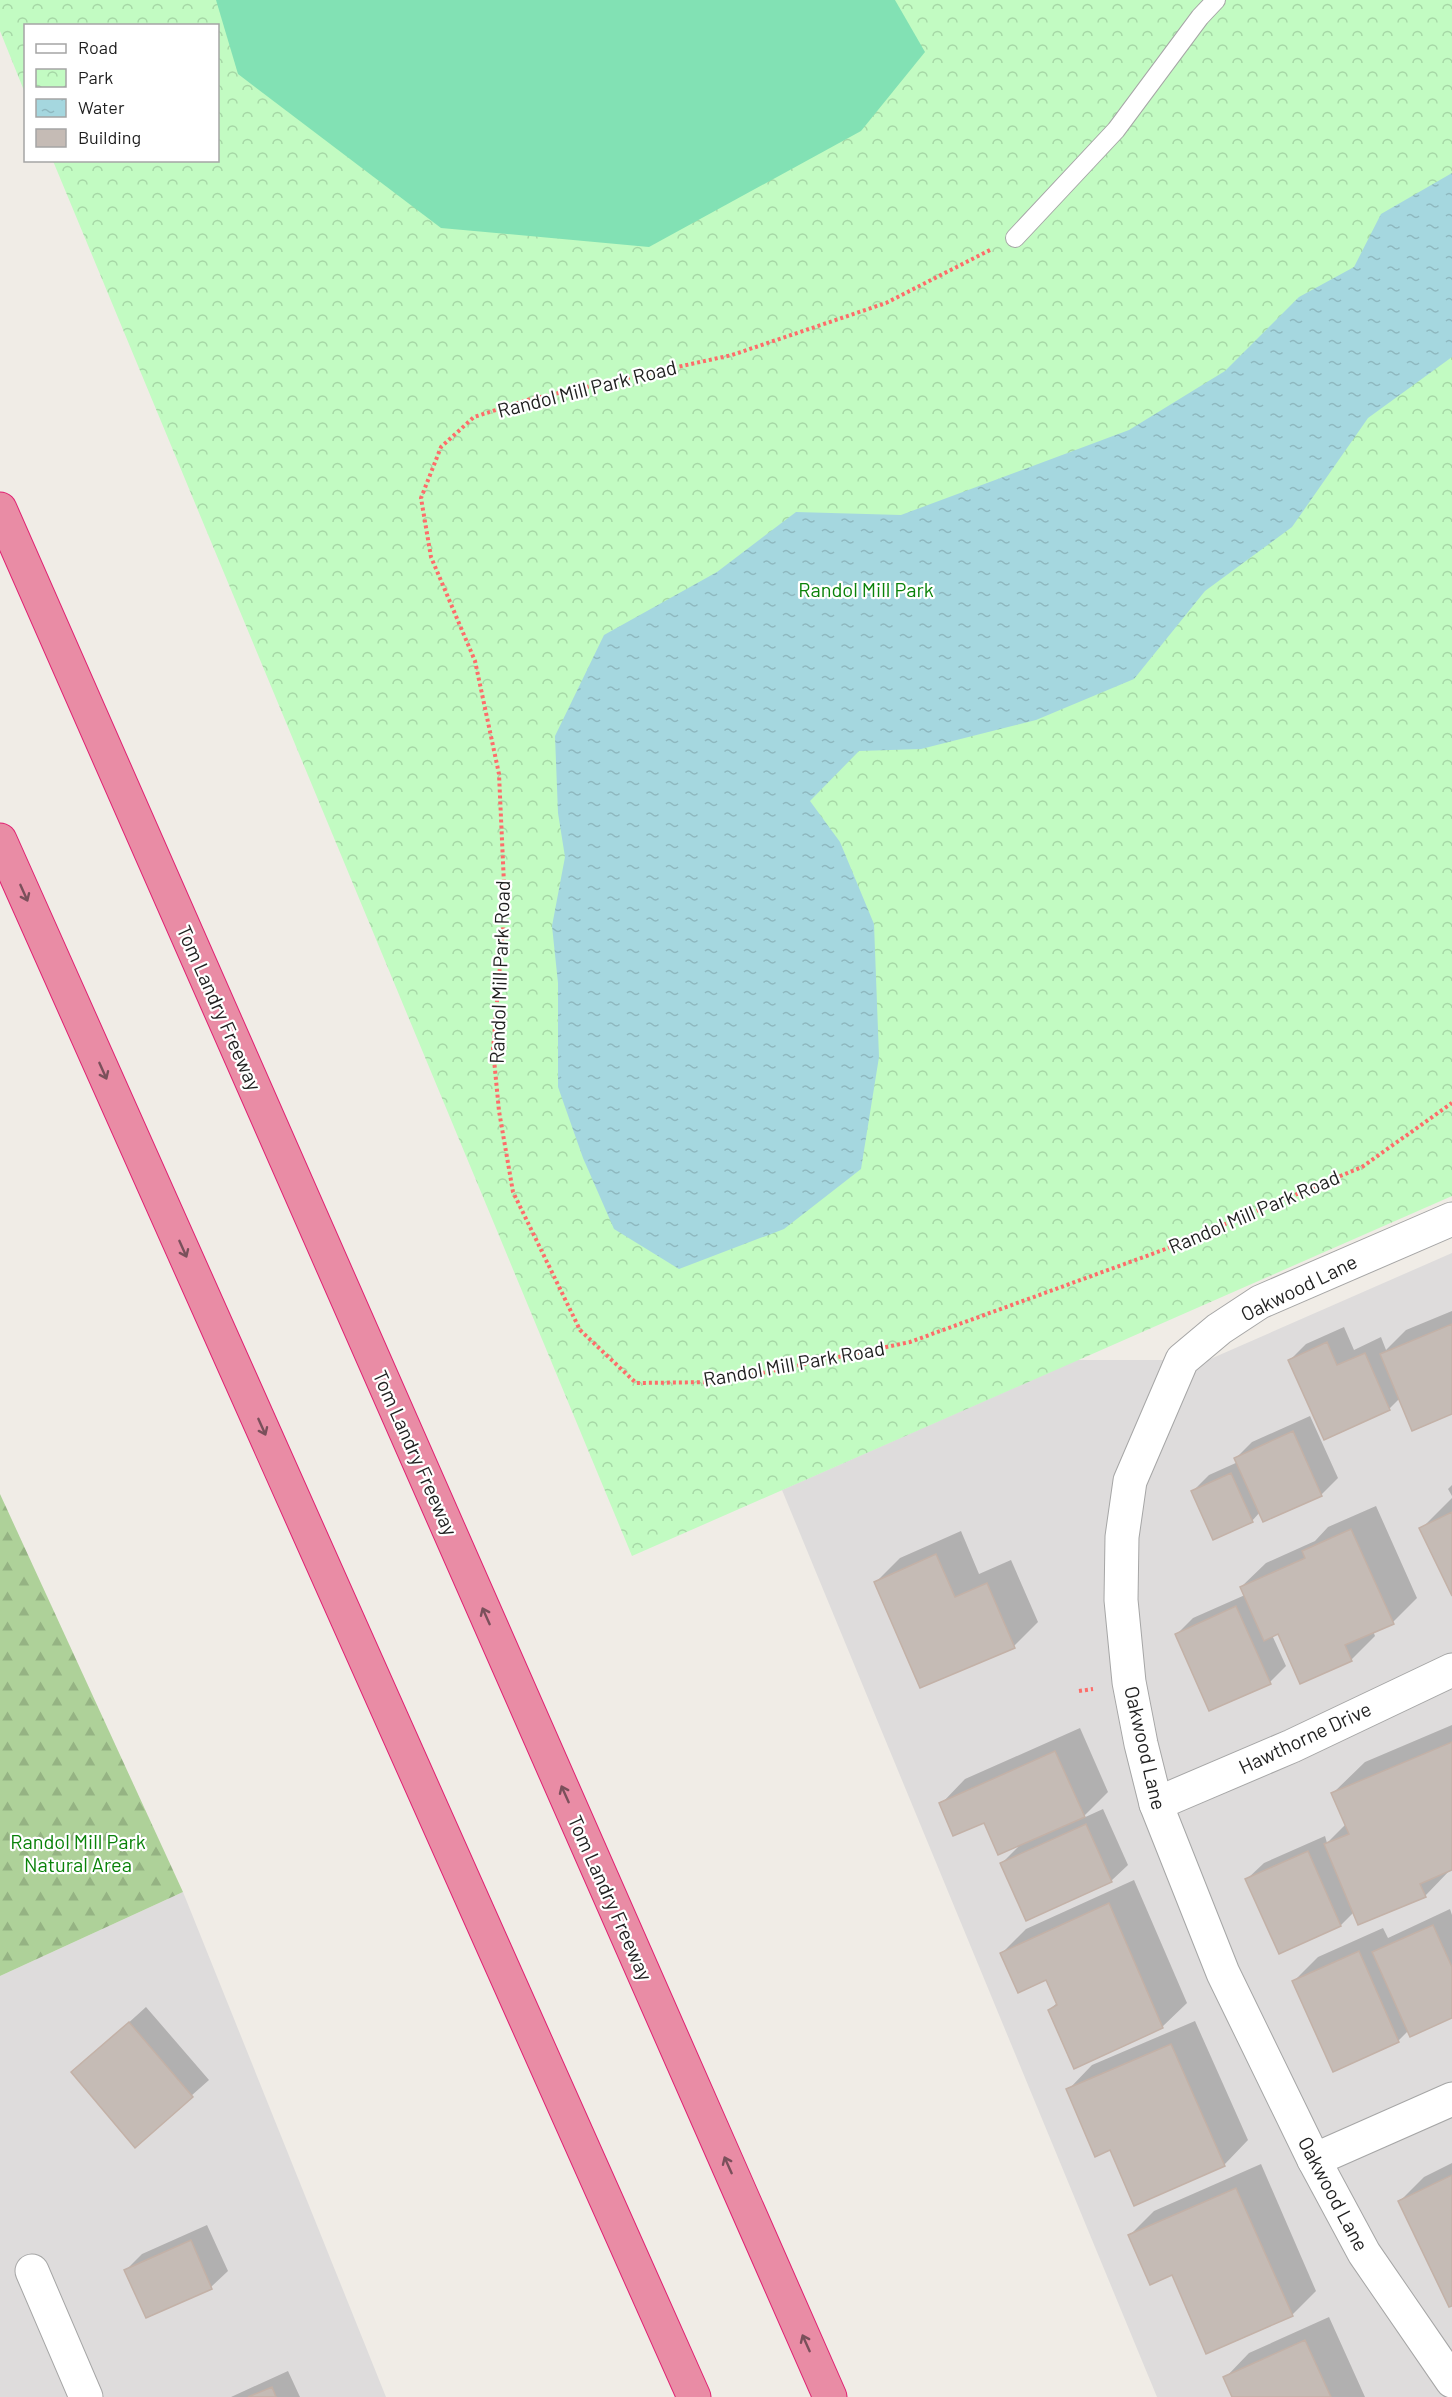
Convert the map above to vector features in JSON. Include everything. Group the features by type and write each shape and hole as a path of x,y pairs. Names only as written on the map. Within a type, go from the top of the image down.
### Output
{"highway":[{"name":"Tom Landry Freeway","path":"0,509 830,2397"},
{"path":"0,840 694,2397"}],"street":[{"name":"Oakwood Lane","path":"1452,1219 1260,1302 1219,1329 1182,1360 1130,1481 1122,1537 1121,1600 1129,1682 1156,1804 1223,1973 1314,2160 1364,2253 1452,2381"},
{"name":"Hawthorne Drive","path":"1156,1804 1292,1746 1452,1670"},
{"path":"1314,2160 1452,2099"},
{"path":"32,2271 86,2397"}],"lane":[{"path":"1015,237 1116,130 1200,17 1216,0"}],"path":[{"name":"Randol Mill Park Road","path":"1015,237 886,303 732,355 516,404 474,417 441,447 422,498 430,557 475,661 499,774 506,906 493,1049 499,1111 513,1192 580,1330 636,1383 719,1382 910,1342 1163,1250 1362,1167 1452,1103"}],"shaded area":[{"path":"1452,1253 1452,2397 1157,2397 782,1490 1077,1360 1208,1360"},
{"path":"183,1892 386,2397 0,2397 0,1976"}],"green space":[{"name":"Randol Mill Park","path":"0,0 1452,0 1452,1196 632,1556 53,162 219,162 219,24 24,24 24,91 0,31"},
{"path":"216,0 895,0 925,52 861,131 649,247 441,228 238,74"},
{"name":"Randol Mill Park Natural Area","path":"0,1494 183,1892 0,1976"}],"water":[{"path":"1452,173 1452,357 1368,418 1292,527 1205,591 1134,679 1036,720 921,749 859,751 810,801 840,842 874,924 879,1057 861,1169 784,1229 679,1269 614,1229 583,1158 558,1087 558,983 552,926 565,857 558,813 555,736 604,635 717,572 796,512 901,515 1129,430 1225,371 1299,297 1354,267 1381,214"}],"building":[{"path":"1452,1324 1452,1414 1412,1431 1380,1354"},
{"path":"1327,1342 1337,1365 1365,1353 1390,1410 1324,1440 1288,1360"},
{"path":"1293,1431 1322,1496 1263,1522 1234,1458"},
{"path":"1231,1473 1253,1522 1213,1540 1191,1491"},
{"path":"1452,1512 1452,1596 1419,1528"},
{"path":"1351,1529 1394,1624 1345,1645 1352,1661 1300,1684 1278,1634 1264,1641 1240,1587 1305,1558 1302,1551"},
{"path":"936,1554 955,1597 987,1583 1015,1648 920,1688 874,1582"},
{"path":"1236,1606 1271,1684 1209,1711 1175,1634"},
{"path":"1452,1742 1452,1870 1420,1884 1426,1897 1358,1925 1324,1844 1349,1834 1331,1793"},
{"path":"1055,1751 1085,1817 998,1855 984,1823 953,1836 939,1803"},
{"path":"1086,1824 1112,1882 1026,1921 1000,1863"},
{"path":"1308,1851 1341,1926 1279,1954 1245,1879"},
{"path":"1109,1903 1163,2028 1074,2069 1048,2010 1057,2005 1046,1980 1018,1993 1000,1953"},
{"path":"1433,1925 1452,1967 1452,2018 1410,2037 1372,1952"},
{"path":"1359,1951 1399,2042 1333,2072 1292,1981"},
{"path":"129,2022 193,2097 135,2148 71,2072"},
{"path":"1171,2044 1225,2166 1134,2206 1110,2150 1095,2157 1066,2089"},
{"path":"1452,2175 1452,2306 1449,2307 1398,2201"},
{"path":"1236,2188 1293,2316 1206,2354 1172,2275 1150,2285 1128,2235"},
{"path":"191,2240 212,2289 146,2318 124,2270"},
{"path":"1305,2340 1331,2397 1232,2397 1223,2377"},
{"path":"272,2387 276,2397 248,2397"}]}
